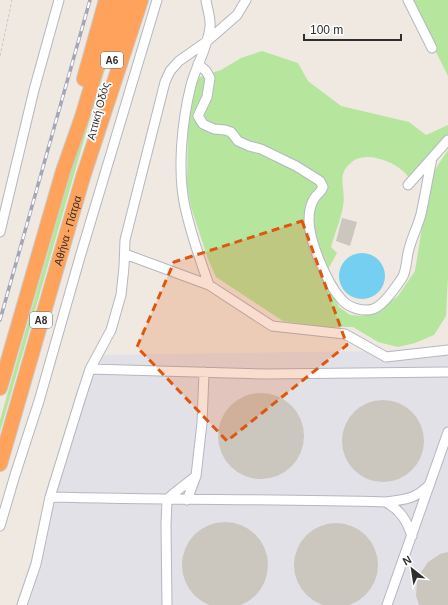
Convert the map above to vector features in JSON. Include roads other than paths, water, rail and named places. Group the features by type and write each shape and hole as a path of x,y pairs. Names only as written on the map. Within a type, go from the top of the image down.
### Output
{"highway":[{"name":"Αττική Οδός","path":"63,171 74,115 106,0"},
{"name":"Αθήνα - Πάτρα","path":"0,388 63,171 82,117 117,0"},
{"name":"Αττική Οδός","path":"83,177 94,121 130,0"},
{"name":"Αθήνα - Πάτρα","path":"0,464 83,177 141,0"}],"street":[{"path":"0,232 34,90 59,0"},
{"path":"0,526 39,401 80,257 157,0"},
{"path":"206,0 210,27 191,85 184,124 181,155 182,186 185,206 197,251 210,285"},
{"path":"22,605 36,564 50,497 90,369 111,330 123,284 125,240 165,82 170,71 179,61 206,42 237,15 246,0"},
{"path":"408,0 432,48"},
{"path":"198,64 206,71 210,78 207,98 198,116 203,124 214,129 231,132 238,141 268,152 296,166 320,181 323,187 311,206 309,219 310,233 322,269 342,301 352,308 364,310 373,309 380,305 403,277 409,249 420,216 432,158"},
{"path":"408,185 448,140"},
{"path":"125,254 210,285 272,326 345,334 386,356 448,350"},
{"path":"90,369 266,374 447,373"},
{"path":"187,500 196,476 202,423 204,372"},
{"path":"387,605 448,432"},
{"path":"167,605 167,500 172,494 196,476"},
{"path":"50,497 167,500 385,502 407,499 416,496 430,484"},
{"path":"385,502 392,505 399,511 406,521 412,536"}],"water":[{"path":"367,253 379,259 384,267 384,285 379,293 371,298 357,299 345,293 340,285 339,271 345,259 353,254"}],"railway":[{"path":"0,320 90,0"}]}
